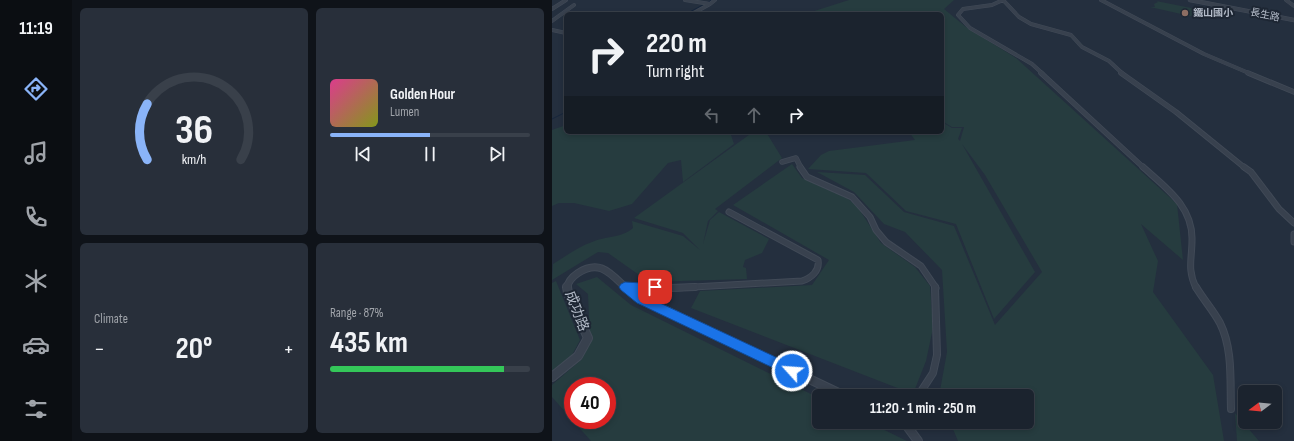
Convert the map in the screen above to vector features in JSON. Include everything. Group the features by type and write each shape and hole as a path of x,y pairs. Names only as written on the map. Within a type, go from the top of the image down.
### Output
{"street":[{"path":"552,9 566,0"},
{"path":"685,0 710,4"},
{"path":"696,12 715,0"},
{"path":"1231,409 1229,361 1220,324 1191,277 1189,264 1192,244 1191,222 1188,212 1179,200 1032,64 970,28 958,15 963,9 992,5 1003,0 1019,17 1031,24 1071,35 1082,47 1109,61 1127,78 1176,112 1251,172 1279,208 1294,223"},
{"path":"1101,0 1204,54 1294,92"},
{"name":"長生路","path":"1190,0 1294,20"},
{"path":"1286,0 1294,6"},
{"path":"564,12 574,5"},
{"path":"552,21 564,12"},
{"path":"552,30 564,33"},
{"path":"782,162 796,158 807,177 828,185 852,197 864,209 876,230 886,242 921,266 929,276 936,288 937,355 933,373 923,389"},
{"path":"625,287 670,288 802,281 806,280 817,270 820,264 818,260 729,212"},
{"path":"1294,234 1292,236 1294,242"},
{"name":"成功路","path":"552,377 578,356 588,338 566,287 571,279 586,268 598,266 607,269 641,300 830,389"},
{"path":"909,429 918,441"}],"green space":[{"path":"849,0 954,0 944,9 966,27 1016,58 1177,204 1183,260 1141,224 1158,261 1153,292 1213,375 1224,441 958,441 953,429 1034,429 1034,389 940,389 947,352 942,270 905,232 884,224 854,192 817,172 865,175 904,212 954,226 995,325 1042,272 985,175 962,144 1035,272 994,319 956,224 906,211 866,173 808,169 821,155 829,151 915,140 910,134 944,134 944,123 952,128 962,128 958,139 960,141 964,127 952,127 944,122 944,12 811,12"},
{"path":"1156,1 1201,10 1199,11 1200,14 1190,16 1150,7 1155,7 1154,4 1158,2"},
{"path":"564,126 564,134 731,134 734,144 683,182 681,160 668,163 632,204 609,211 574,203 559,203 552,206 552,130"},
{"path":"750,134 767,134 782,158 715,209 718,211 708,221 703,244 710,220 719,212 769,239 762,253 745,260 743,267 746,268 747,279 649,282 608,253 598,252 552,280 553,264 587,244 597,240 624,234 633,228 632,221 683,236 700,250 683,233 634,218"},
{"path":"792,164 802,178 847,198 857,206 881,243 915,267 930,286 933,328 926,361 915,389 900,389 691,308 700,291 812,285 829,260 733,205"},
{"path":"597,277 631,305 812,395 812,429 882,429 907,441 591,441 580,429 616,429 616,377 564,377 564,411 552,397 552,385 582,359 590,340 588,294 576,284"},
{"path":"556,281 580,340 572,355 552,371 552,283"},
{"path":"1235,413 1238,416 1238,429 1249,429 1259,441 1237,441"}],"waterway":[{"path":"690,12 712,0"},
{"path":"552,119 564,113"}],"place":[{"name":"鐵山國小","path":"1185,13"}],"route":[{"path":"655,287 625,287 641,300 792,371"}]}
